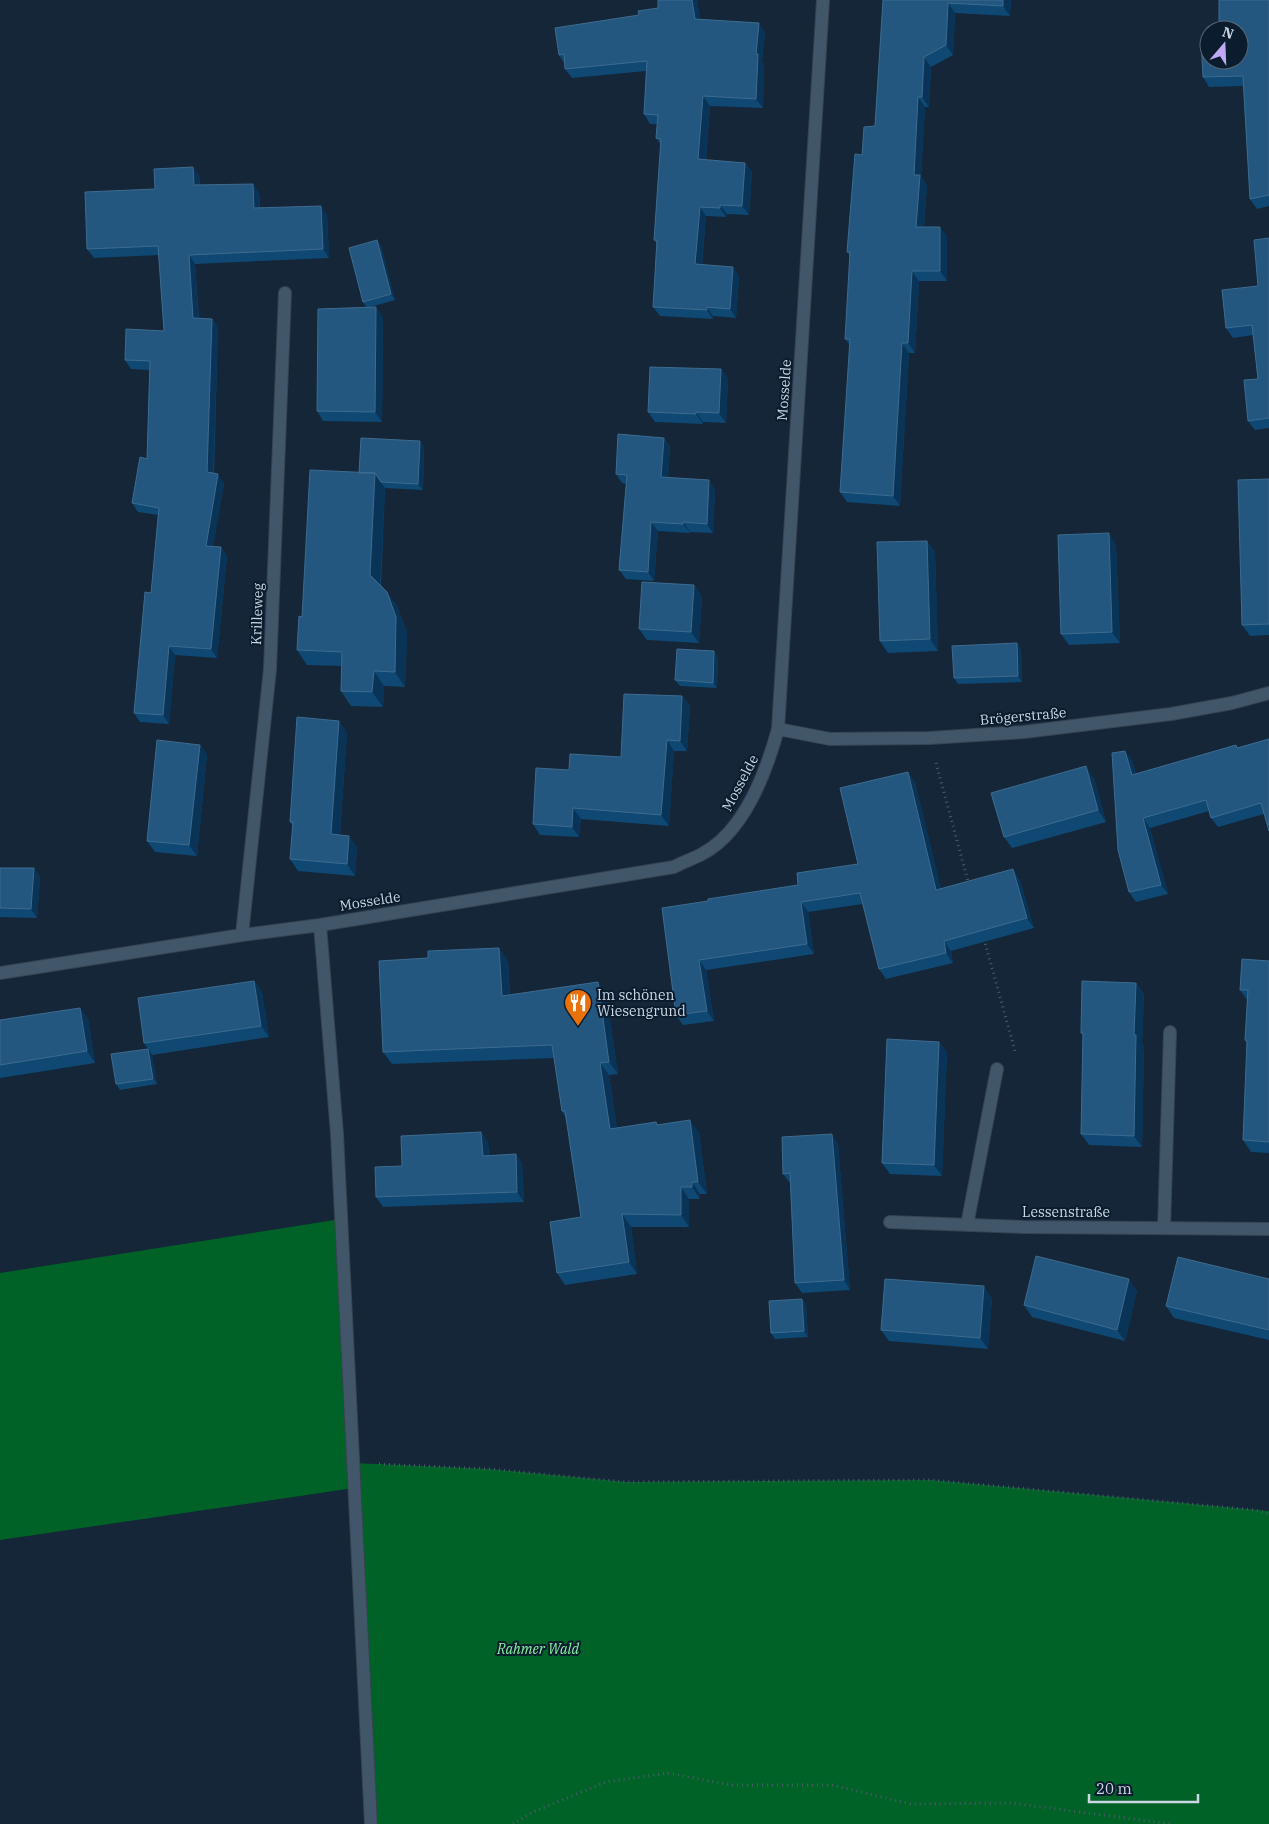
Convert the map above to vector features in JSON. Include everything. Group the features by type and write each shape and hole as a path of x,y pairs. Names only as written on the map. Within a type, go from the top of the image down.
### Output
{"street":[{"name":"Mosselde","path":"0,973 320,924 674,866 704,854 725,837 740,818 757,789 770,757 778,729 823,0"},
{"name":"Krilleweg","path":"242,935 270,669 284,293"},
{"name":"Brögerstraße","path":"778,729 830,739 929,738 1024,732 1162,715 1269,693"},
{"path":"320,924 337,1134 371,1824"},
{"path":"1164,1228 1170,1032"},
{"path":"967,1225 997,1069"},
{"name":"Lessenstraße","path":"890,1222 1023,1227 1269,1229"}],"path":[{"path":"929,738 971,889"},
{"path":"984,937 1015,1050 1012,1063 997,1069"},
{"path":"353,1463 489,1469 626,1482 931,1480 1255,1510 1269,1514"},
{"path":"513,1824 533,1812 606,1782 667,1772 731,1784 832,1785 912,1804 1011,1803 1172,1824"}],"green space":[{"name":"Rahmer Wald","path":"341,1219 353,1463 489,1469 626,1482 931,1480 1269,1511 1269,1824 371,1824 354,1488 0,1540 0,1273"}],"building":[{"path":"658,0 692,0 695,19 759,23 756,54 758,54 756,99 703,96 698,159 745,163 742,206 720,205 720,208 700,207 695,264 733,267 730,309 707,307 707,310 653,307 657,240 654,240 661,139 656,138 658,115 644,114 647,61 565,69 564,54 559,55 555,28 639,15 638,11 658,8"},
{"path":"883,0 1003,0 1003,6 948,3 946,45 924,57 922,97 918,97 914,175 920,175 916,227 940,227 940,271 912,271 908,343 902,343 893,496 840,492 850,339 845,339 850,252 847,252 855,154 862,155 864,127 875,126"},
{"path":"1219,0 1269,0 1269,195 1250,199 1243,76 1203,77 1203,70 1249,70 1249,20 1219,20"},
{"path":"193,167 194,185 253,184 254,208 321,206 323,249 189,255 193,318 212,319 207,472 218,474 206,546 221,547 211,649 169,646 163,715 134,713 145,592 151,593 159,508 132,503 140,457 147,459 150,361 125,360 126,329 164,331 158,246 87,249 85,192 155,189 154,169"},
{"path":"1269,238 1269,418 1248,421 1244,380 1258,379 1252,325 1226,328 1222,290 1258,286 1254,240"},
{"path":"377,240 391,294 363,302 349,248"},
{"path":"376,307 375,412 317,411 318,309"},
{"path":"650,367 721,369 719,413 648,412"},
{"path":"618,434 664,438 661,477 709,480 707,524 651,522 648,572 619,570 627,475 616,474"},
{"path":"361,438 420,441 418,484 381,482 375,473 359,473"},
{"path":"310,470 375,473 370,575 387,592 396,617 395,672 374,671 372,692 341,691 342,652 297,650 299,616 302,617"},
{"path":"1269,479 1269,624 1242,625 1238,480"},
{"path":"1109,533 1112,632 1061,634 1058,535"},
{"path":"927,541 930,639 880,641 877,542"},
{"path":"642,582 694,585 691,632 639,629"},
{"path":"1017,643 1018,676 954,678 952,646"},
{"path":"677,649 714,651 713,683 675,680"},
{"path":"624,694 682,696 680,741 667,740 661,815 573,808 572,827 533,824 536,768 569,770 570,754 621,757"},
{"path":"297,717 339,721 331,834 349,836 347,864 290,859 293,822 290,822"},
{"path":"1269,739 1269,831 1261,803 1211,818 1206,800 1143,818 1161,885 1129,892 1118,850 1112,753 1125,751 1132,775 1236,745 1237,748"},
{"path":"157,740 200,745 189,845 147,841"},
{"path":"1086,766 1098,810 1004,837 991,793"},
{"path":"908,772 936,890 1013,869 1027,918 944,941 946,953 879,969 860,893 801,902 807,944 699,960 707,1011 676,1015 662,908 798,885 797,873 858,864 840,788"},
{"path":"0,868 34,868 31,909 0,908"},
{"path":"499,948 502,996 598,982 609,1062 600,1063 610,1129 656,1122 657,1125 690,1120 698,1182 692,1182 692,1187 681,1187 681,1215 622,1214 629,1262 557,1273 550,1222 581,1217 565,1111 562,1111 552,1045 383,1052 379,961 428,958 428,951"},
{"path":"1242,959 1269,961 1269,1142 1243,1140 1248,990 1240,990"},
{"path":"254,981 261,1026 144,1043 138,998"},
{"path":"1082,981 1136,983 1134,1136 1081,1134"},
{"path":"80,1008 87,1051 0,1065 0,1020"},
{"path":"887,1039 939,1042 934,1165 882,1163"},
{"path":"148,1049 153,1079 116,1084 111,1054"},
{"path":"481,1132 483,1156 516,1154 517,1192 376,1197 375,1167 402,1166 401,1136"},
{"path":"832,1134 844,1280 795,1283 790,1173 783,1174 782,1137"},
{"path":"1036,1256 1129,1279 1117,1330 1024,1305"},
{"path":"1178,1257 1269,1279 1269,1330 1166,1306"},
{"path":"885,1279 984,1286 980,1338 881,1330"},
{"path":"802,1299 804,1331 771,1333 769,1301"}],"place":[{"name":"Im schönen Wiesengrund","path":"578,1027"}]}
